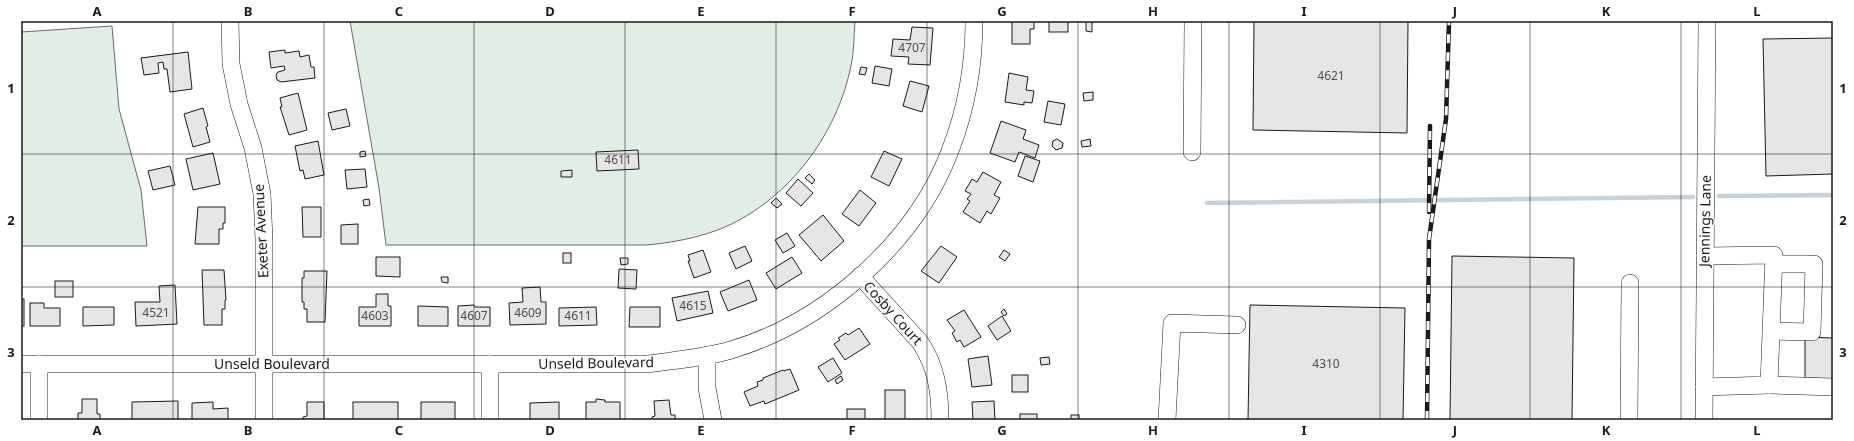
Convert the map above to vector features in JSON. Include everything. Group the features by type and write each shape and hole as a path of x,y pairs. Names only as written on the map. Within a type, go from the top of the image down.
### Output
{"street":[{"name":"Exeter Avenue","path":"230,21 231,64 239,104 253,148 262,194 264,240 264,420"},
{"name":"Unseld Boulevard","path":"21,364 648,364 731,350 778,332 822,307 874,264 923,204 950,152 963,111 968,90 974,42 974,21"},
{"path":"1192,152 1193,21"},
{"name":"Jennings Lane","path":"1704,420 1707,21"},
{"path":"1705,256 1774,255 1770,385"},
{"path":"1772,331 1812,332 1814,264 1774,264"},
{"name":"Cosby Court","path":"860,276 920,342 927,352 936,373 940,393 940,420"},
{"path":"1629,420 1630,283"},
{"path":"1167,420 1172,323 1237,325"},
{"path":"707,355 707,388 713,420"},
{"path":"39,420 40,364"},
{"path":"490,364 490,420"},
{"path":"1704,387 1770,385 1833,387"}],"green space":[{"path":"350,21 855,21 851,66 845,89 826,133 813,154 781,190 763,205 732,224 696,237 647,245 386,245 379,188"},
{"path":"112,26 119,109 141,190 147,246 21,246 21,32"}],"building":[{"path":"1012,21 1034,21 1034,29 1030,29 1030,44 1012,44"},
{"path":"1049,21 1068,21 1068,32 1049,32"},
{"path":"1086,21 1092,21 1092,32 1086,31"},
{"path":"1254,21 1408,21 1407,133 1253,130"},
{"path":"912,27 933,28 930,65 908,64 909,57 891,56 893,39 910,40"},
{"path":"1833,38 1833,174 1766,176 1763,39"},
{"path":"285,50 285,53 299,51 300,57 309,55 311,67 314,67 315,78 281,82 277,80 276,75 278,72 285,70 284,66 271,68 269,52"},
{"path":"188,52 192,89 170,92 167,69 164,69 163,62 158,63 159,73 144,75 141,58"},
{"path":"875,66 892,69 889,86 872,83"},
{"path":"861,67 867,68 865,75 859,74"},
{"path":"1009,73 1028,77 1026,90 1034,91 1032,103 1024,102 1024,105 1005,102"},
{"path":"910,81 929,86 922,112 903,106"},
{"path":"1093,92 1093,100 1084,101 1083,93"},
{"path":"298,93 307,130 289,135 280,107 282,107 280,98"},
{"path":"1048,101 1065,104 1061,125 1044,122"},
{"path":"203,108 208,126 206,127 210,142 193,147 184,114"},
{"path":"346,109 350,126 332,130 328,113"},
{"path":"1001,121 1026,130 1023,139 1039,145 1035,158 1019,152 1015,162 990,153"},
{"path":"1057,139 1063,143 1062,148 1056,150 1052,146 1053,141"},
{"path":"1090,139 1091,146 1082,147 1081,141"},
{"path":"318,141 324,175 305,179 303,170 300,171 295,146"},
{"path":"638,150 639,169 597,171 596,152"},
{"path":"365,151 366,156 360,157 360,152"},
{"path":"884,151 902,159 889,186 871,177"},
{"path":"213,153 220,184 193,190 186,159"},
{"path":"1025,156 1040,161 1033,182 1018,176"},
{"path":"170,166 175,185 153,190 148,171"},
{"path":"365,169 367,187 347,189 345,170"},
{"path":"572,170 572,177 561,177 561,171"},
{"path":"983,172 1001,182 994,195 1000,198 991,214 987,211 980,223 963,212 970,201 967,199 971,194 965,191 972,179 977,182"},
{"path":"809,174 815,180 812,184 805,178"},
{"path":"798,179 813,193 801,206 786,193"},
{"path":"860,190 876,203 859,226 842,214"},
{"path":"776,198 782,204 777,208 771,203"},
{"path":"369,199 370,205 364,206 363,200"},
{"path":"198,207 225,207 225,223 223,223 223,229 219,229 219,244 195,244"},
{"path":"302,207 321,207 321,237 303,237"},
{"path":"823,215 844,241 821,261 799,235"},
{"path":"358,224 358,244 341,244 341,225"},
{"path":"787,233 795,246 783,253 775,240"},
{"path":"745,246 752,261 736,269 729,253"},
{"path":"941,246 957,257 939,283 921,271"},
{"path":"703,250 711,272 694,278 688,261 690,261 688,255"},
{"path":"1004,250 1010,254 1005,261 999,257"},
{"path":"563,253 571,253 571,263 563,263"},
{"path":"1452,256 1574,258 1572,420 1450,420"},
{"path":"376,257 400,257 400,277 376,276"},
{"path":"792,257 802,273 776,289 766,273"},
{"path":"620,258 628,258 628,264 621,265"},
{"path":"619,269 637,270 636,289 618,288"},
{"path":"202,270 224,270 226,300 225,309 222,309 222,325 204,325"},
{"path":"304,271 327,271 325,322 307,322 307,309 304,309 304,302 302,302 302,278 304,278"},
{"path":"441,277 448,277 448,283 442,282"},
{"path":"749,280 757,300 728,311 720,292"},
{"path":"55,281 73,281 73,297 55,297"},
{"path":"175,285 177,324 136,326 135,302 160,302 159,286"},
{"path":"540,287 541,302 546,302 546,324 510,325 509,303 523,302 522,288"},
{"path":"708,291 713,313 677,321 672,298"},
{"path":"376,294 388,294 388,306 391,306 391,326 359,326 359,307 376,307"},
{"path":"21,299 24,299 24,326 21,326"},
{"path":"30,303 44,303 44,308 60,308 60,326 30,326"},
{"path":"474,305 475,307 490,307 490,326 458,326 458,306"},
{"path":"1250,305 1405,308 1403,420 1248,420"},
{"path":"418,306 448,307 448,326 418,326"},
{"path":"83,307 114,307 114,325 83,326"},
{"path":"596,307 597,325 559,326 559,308"},
{"path":"630,307 660,307 660,327 629,327"},
{"path":"1004,309 1007,314 1004,316 1001,312"},
{"path":"964,310 981,337 964,347 960,340 957,342 952,333 955,331 947,320"},
{"path":"1002,316 1011,331 997,340 988,326"},
{"path":"859,328 870,344 845,360 834,344 840,340 838,338 846,333 848,335"},
{"path":"1805,337 1833,338 1833,379 1805,378"},
{"path":"988,356 992,385 972,387 968,359"},
{"path":"1049,357 1050,364 1041,365 1040,358"},
{"path":"833,358 842,373 828,382 818,367"},
{"path":"790,369 799,390 765,404 764,401 750,406 744,392 758,386 757,382 763,380 763,378 783,370"},
{"path":"1012,375 1028,375 1028,392 1012,392"},
{"path":"841,376 843,380 837,384 835,380"},
{"path":"885,390 905,390 905,420 885,420"},
{"path":"82,399 97,399 97,414 100,414 100,420 78,420 78,413 82,413"},
{"path":"596,399 605,400 605,402 620,402 620,420 586,420 586,402 596,402"},
{"path":"669,400 671,415 675,415 675,420 652,420 652,417 655,416 654,401"},
{"path":"178,401 178,420 132,420 132,402"},
{"path":"994,401 995,420 973,420 972,402"},
{"path":"213,402 213,409 228,408 228,420 192,420 192,403"},
{"path":"307,402 324,402 324,420 303,420 303,417 307,416"},
{"path":"353,402 398,402 398,420 353,420"},
{"path":"421,402 455,402 455,420 421,420"},
{"path":"559,402 559,420 530,420 530,403"},
{"path":"847,409 865,409 865,420 847,420"},
{"path":"1020,414 1037,414 1037,420 1020,420"},
{"path":"1071,415 1079,415 1079,420 1071,420"}],"waterway":[{"path":"1719,196 1833,195"},
{"path":"1207,203 1693,197"}],"railway":[{"path":"1427,420 1429,239 1446,119 1449,21"},
{"path":"1429,212 1430,126"}]}
